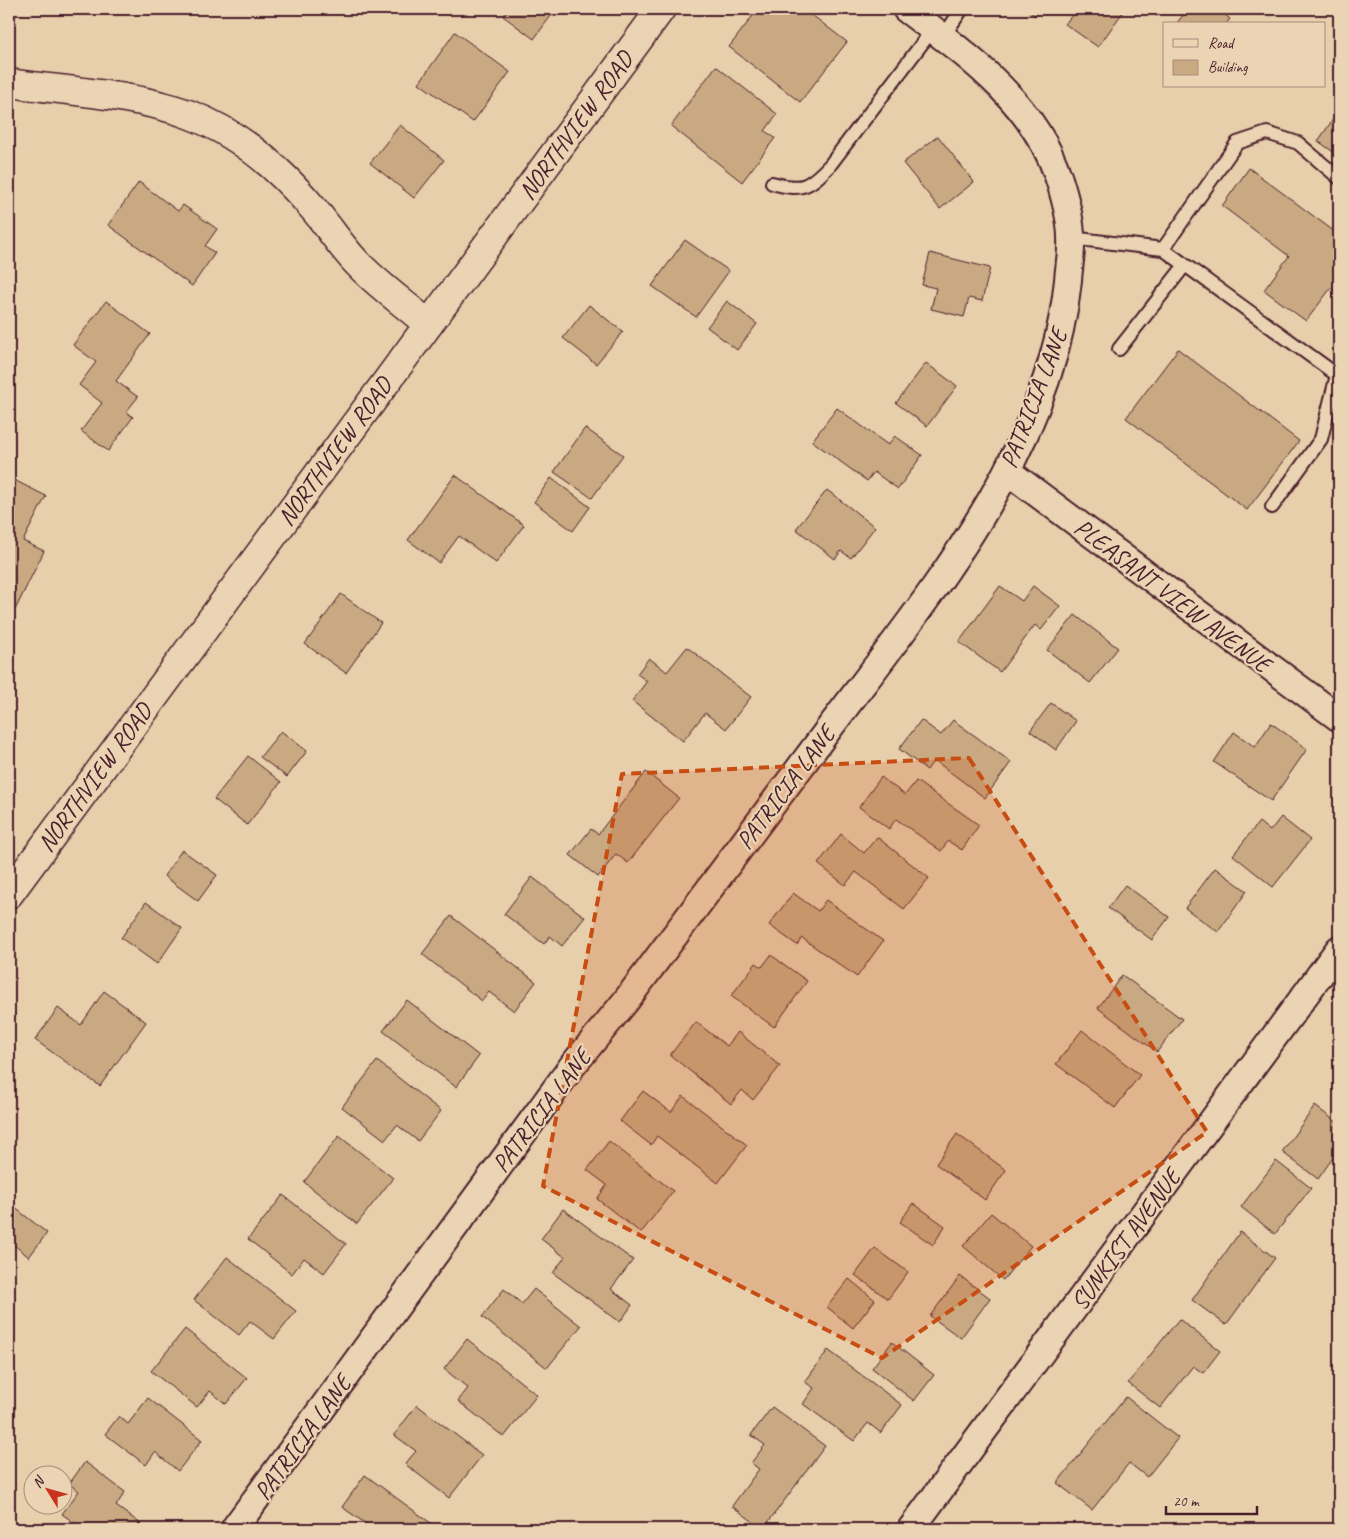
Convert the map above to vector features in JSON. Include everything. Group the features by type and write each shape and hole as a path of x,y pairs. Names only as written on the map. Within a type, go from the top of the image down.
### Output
{"street":[{"name":"NORTHVIEW ROAD","path":"9,894 661,9"},
{"name":"PATRICIA LANE","path":"234,1529 573,1065 625,1002 917,611 983,516 1024,437 1052,360 1064,313 1071,238 1066,204 1059,177 1044,142 1025,113 1004,90 938,33 906,9"},
{"path":"9,84 138,100 188,114 230,134 260,154 283,176 312,206 361,267 428,324"},
{"name":"PLEASANT VIEW AVENUE","path":"1007,471 1339,718"},
{"name":"SUNKIST AVENUE","path":"911,1529 1339,949"}],"lane":[{"path":"772,183 789,188 803,187 816,179 830,166 938,33 962,9"},
{"path":"1163,249 1237,144 1267,133 1298,143 1339,178"},
{"path":"1071,238 1163,249 1338,375 1321,439 1272,507"},
{"path":"1119,349 1185,265"}],"highlighted area":[{"path":"969,758 1207,1132 882,1358 543,1186 622,774"}],"building":[{"path":"509,9 556,9 534,39 503,16"},
{"path":"758,9 804,9 847,42 800,102 729,47"},
{"path":"1026,9 1040,9 1035,16"},
{"path":"1077,9 1125,9 1098,47 1065,24"},
{"path":"1146,9 1162,9 1157,16"},
{"path":"1188,9 1218,9 1230,19 1228,22 1178,22"},
{"path":"455,32 510,72 473,122 419,83"},
{"path":"716,66 777,114 765,131 775,138 742,182 671,126"},
{"path":"1339,111 1339,156 1318,141"},
{"path":"400,125 444,160 414,198 370,163"},
{"path":"938,136 974,182 940,209 903,163"},
{"path":"1249,168 1339,235 1339,294 1331,288 1306,321 1264,290 1289,256 1222,206"},
{"path":"139,182 178,211 183,205 217,229 205,246 215,253 192,286 108,225"},
{"path":"685,240 729,271 696,317 652,286"},
{"path":"930,253 990,268 982,301 969,298 964,317 931,309 936,288 922,285"},
{"path":"9,282 15,287 9,294"},
{"path":"106,301 150,334 116,381 138,397 126,412 133,417 108,451 81,431 102,403 79,385 96,362 73,345"},
{"path":"727,301 757,324 737,350 707,327"},
{"path":"589,305 623,332 596,364 563,338"},
{"path":"1178,349 1299,441 1247,510 1126,418"},
{"path":"926,363 957,386 927,426 896,403"},
{"path":"837,408 888,445 895,436 922,455 898,489 874,472 867,481 812,441"},
{"path":"585,428 623,455 592,498 554,472"},
{"path":"455,475 524,525 496,563 459,536 439,563 408,540"},
{"path":"551,478 590,507 573,531 534,502"},
{"path":"16,481 46,496 23,541 44,551 14,612 9,609 9,496"},
{"path":"827,490 875,527 851,558 841,551 835,559 796,529"},
{"path":"1000,586 1022,601 1033,586 1060,606 1041,630 1035,625 1000,672 959,642"},
{"path":"341,594 381,623 346,673 305,644"},
{"path":"1075,615 1118,648 1090,683 1047,650"},
{"path":"687,647 751,697 726,729 705,713 683,741 632,701 647,681 637,674 649,658 667,672"},
{"path":"1051,703 1076,721 1056,750 1030,731"},
{"path":"921,720 941,735 953,720 1011,762 985,798 934,760 927,770 899,749"},
{"path":"1271,723 1307,749 1271,801 1214,762 1234,732 1255,747"},
{"path":"281,731 307,751 287,777 260,757"},
{"path":"248,756 281,782 247,825 214,799"},
{"path":"646,772 679,798 628,863 616,854 598,877 570,855 591,829 598,834"},
{"path":"881,777 905,795 916,781 979,825 962,850 948,841 941,851 896,819 889,829 859,807"},
{"path":"1281,817 1310,840 1273,887 1233,855 1259,822 1270,831"},
{"path":"841,834 864,853 877,837 929,878 904,909 856,872 845,885 818,864"},
{"path":"182,850 217,875 198,901 164,876"},
{"path":"1215,868 1247,891 1218,932 1185,908"},
{"path":"532,877 585,917 562,946 550,936 544,944 504,914"},
{"path":"1125,885 1169,917 1152,940 1108,908"},
{"path":"793,893 818,911 826,900 883,941 857,977 802,938 797,945 769,925"},
{"path":"146,902 182,928 157,964 121,938"},
{"path":"451,916 536,982 514,1011 489,992 482,1001 422,954"},
{"path":"771,955 807,981 774,1027 731,996 756,963 762,967"},
{"path":"1122,975 1182,1019 1157,1052 1098,1008"},
{"path":"104,991 146,1022 100,1086 35,1040 58,1008 81,1025"},
{"path":"407,1000 479,1056 456,1087 383,1031"},
{"path":"696,1022 727,1046 738,1032 780,1066 753,1100 742,1090 731,1104 670,1055"},
{"path":"1082,1030 1140,1075 1115,1108 1056,1064"},
{"path":"1339,1052 1339,1065 1333,1060"},
{"path":"377,1061 441,1111 418,1141 397,1125 385,1140 342,1107"},
{"path":"643,1091 671,1112 683,1096 747,1145 718,1183 657,1136 651,1145 620,1121"},
{"path":"1315,1106 1339,1124 1339,1149 1318,1179 1282,1152"},
{"path":"957,1134 1006,1170 985,1200 936,1164"},
{"path":"339,1136 393,1178 357,1224 304,1182"},
{"path":"609,1141 673,1191 641,1233 597,1199 607,1185 587,1170"},
{"path":"1276,1161 1311,1188 1275,1234 1241,1207"},
{"path":"283,1195 346,1244 324,1273 304,1258 292,1274 248,1239"},
{"path":"9,1203 47,1233 29,1257 9,1241"},
{"path":"913,1203 945,1226 933,1245 900,1222"},
{"path":"563,1209 633,1260 611,1289 632,1305 620,1322 553,1273 565,1257 541,1239"},
{"path":"991,1213 1031,1246 1003,1280 963,1246"},
{"path":"1240,1232 1275,1258 1226,1325 1192,1300"},
{"path":"875,1248 908,1272 888,1299 855,1275"},
{"path":"227,1257 296,1311 274,1339 250,1321 239,1335 194,1300"},
{"path":"960,1276 990,1298 961,1338 930,1316"},
{"path":"849,1279 875,1300 853,1328 827,1307"},
{"path":"504,1289 522,1304 534,1289 581,1326 547,1368 482,1317"},
{"path":"1179,1319 1220,1351 1203,1373 1193,1366 1160,1408 1128,1383"},
{"path":"185,1329 247,1378 226,1404 210,1391 197,1407 151,1371"},
{"path":"467,1339 537,1395 504,1437 458,1401 468,1388 444,1369"},
{"path":"892,1342 934,1375 914,1401 872,1368"},
{"path":"828,1350 902,1405 881,1433 868,1423 854,1441 803,1404 814,1388 805,1382"},
{"path":"1126,1397 1178,1438 1147,1477 1129,1463 1092,1510 1057,1483"},
{"path":"148,1398 202,1440 178,1471 155,1452 146,1465 105,1434 119,1416 128,1424"},
{"path":"417,1405 482,1455 449,1498 405,1464 416,1451 394,1435"},
{"path":"772,1407 825,1446 763,1529 732,1506 759,1469 751,1463 765,1445 751,1435"},
{"path":"85,1462 125,1492 116,1506 141,1524 136,1529 83,1529 65,1516 72,1516 72,1500 79,1491 72,1486 72,1480"},
{"path":"365,1475 439,1529 373,1529 342,1507"},
{"path":"1056,1522 1067,1529 1051,1529"}]}
